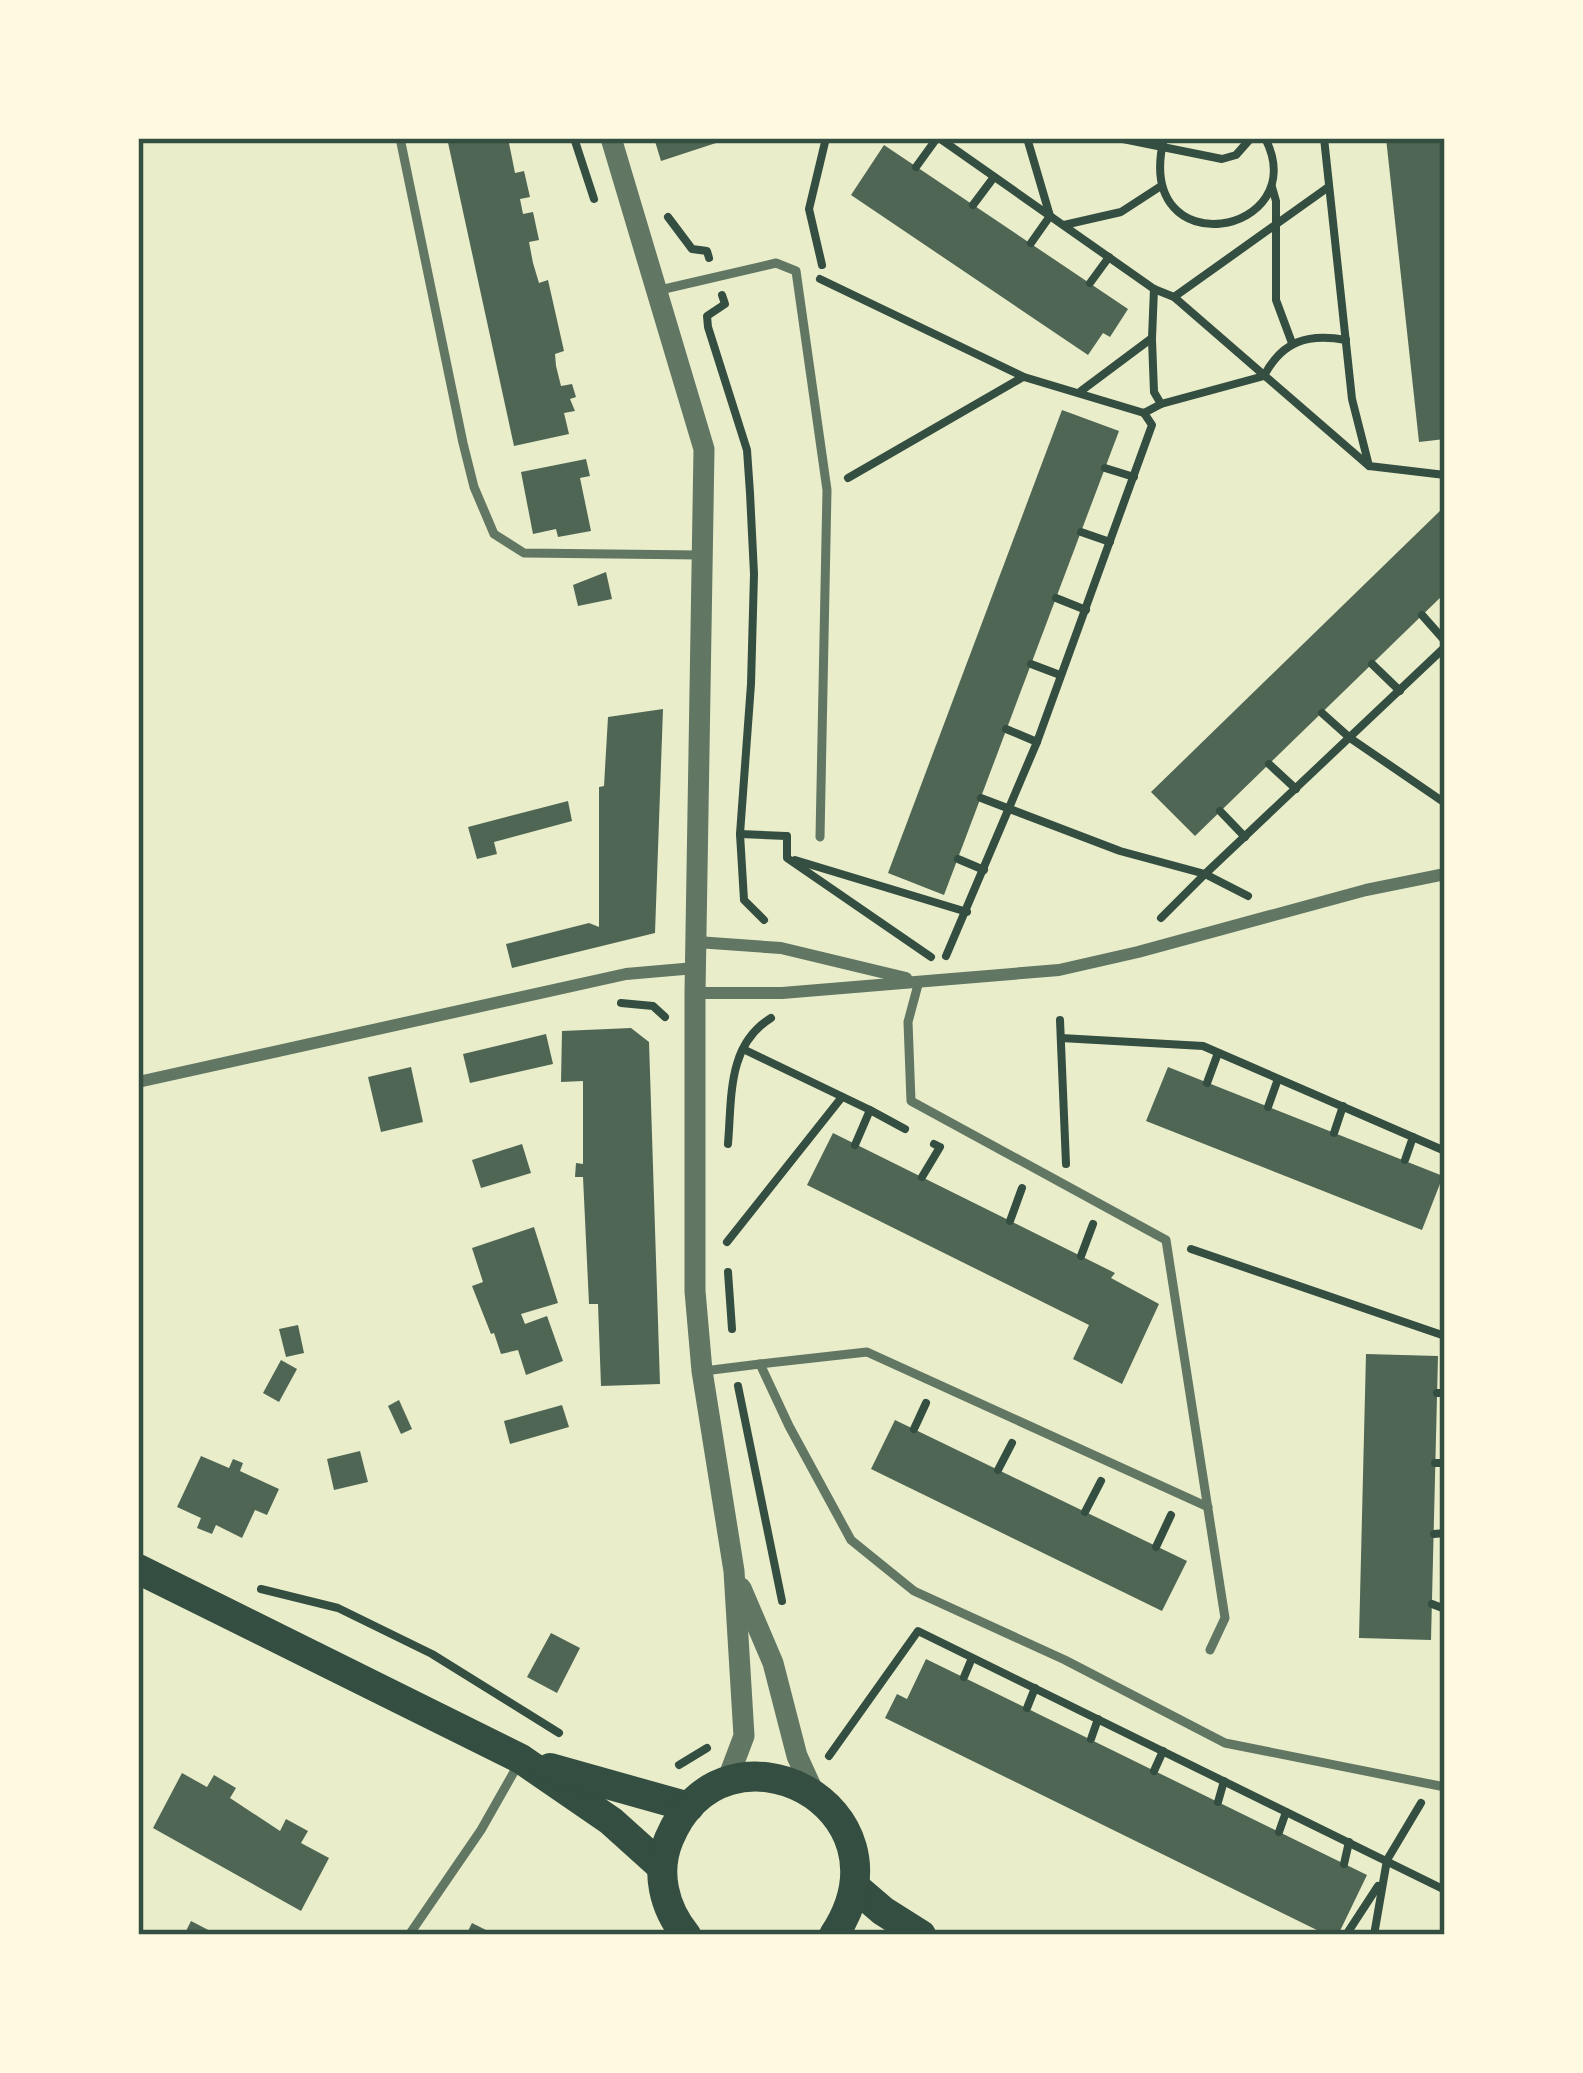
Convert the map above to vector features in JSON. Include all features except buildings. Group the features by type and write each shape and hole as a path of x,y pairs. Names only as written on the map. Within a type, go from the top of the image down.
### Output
{"main road":[{"path":"138,1569 521,1759 611,1821 661,1866"},
{"path":"521,1759 689,1807"},
{"path":"686,1935 664,1894 661,1866 676,1823 689,1807 727,1781 772,1777 814,1792 836,1814 850,1840 855,1887 850,1909 834,1935"},
{"path":"855,1887 883,1912 921,1935"}],"street":[{"path":"611,138 704,449 695,1291 702,1371 734,1571 744,1736 727,1781"},
{"path":"695,993 782,993 1059,970 1445,874"},
{"path":"697,942 781,948 919,981"},
{"path":"138,1082 648,969 695,968"},
{"path":"734,1571 773,1663 797,1756 814,1792"}],"lane":[{"path":"400,138 463,443 474,487 494,534 524,553 702,555"},
{"path":"658,290 776,263 796,271 827,490 820,837"},
{"path":"919,981 908,1022 911,1101 1166,1240 1225,1618 1210,1650"},
{"path":"702,1371 867,1352 1208,1507"},
{"path":"760,1364 851,1540 914,1591 1065,1660 1225,1743 1445,1787"},
{"path":"409,1935 481,1830 521,1759"}],"path":[{"path":"826,138 809,209 826,281"},
{"path":"916,167 938,138 1154,289 1174,297 1369,466 1444,477"},
{"path":"1027,138 1050,216"},
{"path":"1118,138 1163,143 1222,160 1236,154 1251,138"},
{"path":"1163,143 1158,168 1169,202 1182,215 1216,226 1250,215 1271,186 1274,168 1265,138"},
{"path":"1324,138 1352,399 1369,466"},
{"path":"973,205 994,177"},
{"path":"1063,225 1121,212 1161,186"},
{"path":"1271,186 1276,201 1276,301 1292,344"},
{"path":"1174,297 1327,188"},
{"path":"1031,244 1050,216"},
{"path":"1090,283 1109,257"},
{"path":"788,858 933,958 949,955 1037,742 1152,425 1144,413 1024,376 796,271"},
{"path":"1154,289 1154,392 1161,404"},
{"path":"1144,413 1264,376 1278,354 1292,344 1322,336 1346,340"},
{"path":"1080,392 1152,338"},
{"path":"827,490 1024,376"},
{"path":"1105,467 1134,477"},
{"path":"1081,532 1110,542"},
{"path":"1056,598 1086,610"},
{"path":"1157,922 1445,644 1422,615"},
{"path":"1031,664 1060,675"},
{"path":"1372,664 1400,691"},
{"path":"1322,713 1350,738 1445,803"},
{"path":"1006,730 1037,742"},
{"path":"1269,764 1296,789"},
{"path":"981,798 1120,851 1205,874 1249,897"},
{"path":"1220,811 1245,837"},
{"path":"740,834 820,837"},
{"path":"787,836 788,858"},
{"path":"788,858 967,912"},
{"path":"958,859 984,870"},
{"path":"1060,1020 1067,1190"},
{"path":"1061,1038 1203,1046 1445,1151"},
{"path":"743,1049 961,1157"},
{"path":"1207,1083 1218,1053"},
{"path":"1268,1107 1278,1079"},
{"path":"727,1242 842,1097"},
{"path":"1334,1133 1343,1106"},
{"path":"855,1144 870,1111"},
{"path":"1405,1160 1413,1137"},
{"path":"922,1177 940,1147"},
{"path":"1002,1178 1023,1188 1010,1222"},
{"path":"1166,1240 1445,1336"},
{"path":"1434,1534 1445,1533"},
{"path":"259,1589 338,1608 432,1654 562,1735"},
{"path":"1432,1604 1445,1609"},
{"path":"829,1756 917,1631 1445,1890"},
{"path":"964,1677 972,1658"},
{"path":"1028,1708 1035,1688"},
{"path":"1091,1739 1098,1719"},
{"path":"670,1768 706,1749 716,1736"},
{"path":"1154,1771 1163,1751"},
{"path":"1218,1802 1225,1781"},
{"path":"1374,1935 1387,1860 1432,1784"},
{"path":"1279,1832 1286,1812"},
{"path":"1344,1864 1349,1842"},
{"path":"1346,1935 1383,1880"}]}
